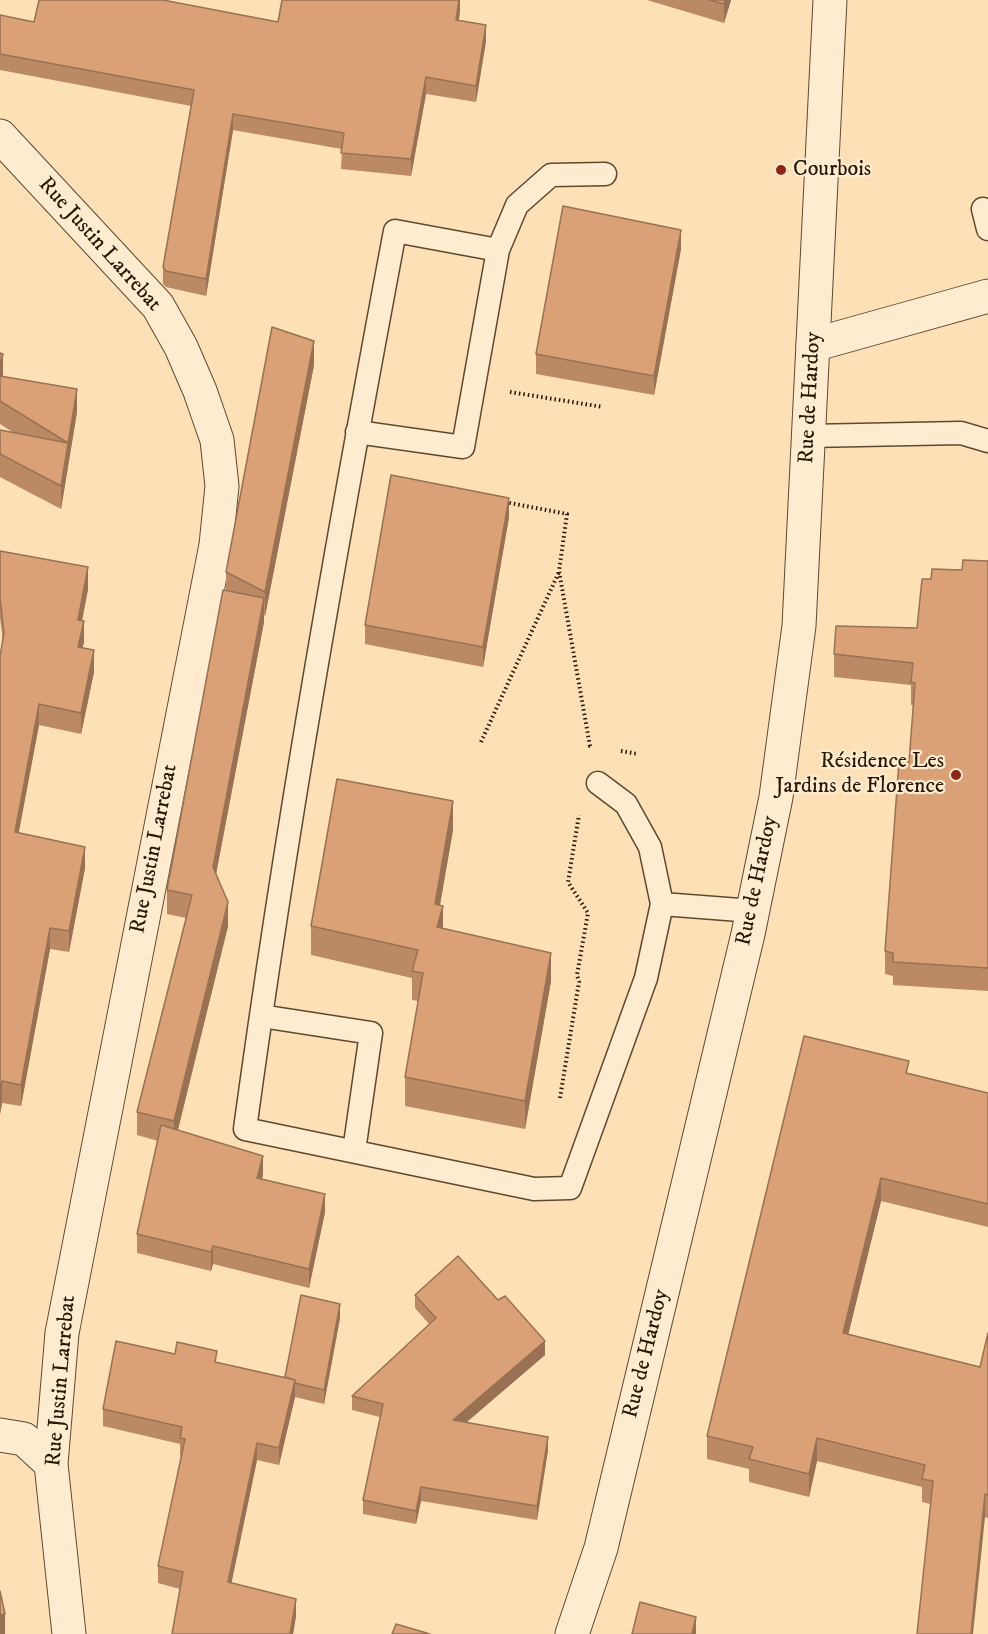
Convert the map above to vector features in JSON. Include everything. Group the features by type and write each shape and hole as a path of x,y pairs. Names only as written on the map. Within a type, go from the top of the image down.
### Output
{"street":[{"name":"Rue de Hardoy","path":"572,1634 601,1548 753,911 776,796 799,626 830,0"},
{"name":"Rue Justin Larrebat","path":"0,136 158,306 181,347 200,391 217,440 222,486 216,544 62,1333 51,1464 69,1634"},
{"path":"813,345 988,296"},
{"path":"0,1435 24,1439 51,1464"}],"lane":[{"path":"357,432 463,447 498,250 517,205 551,175 605,174"},
{"path":"498,250 395,231 357,432 272,938 245,1129 534,1189 570,1188 646,978 662,904 650,847 626,804 598,783"},
{"path":"809,436 961,434 988,441"},
{"path":"662,904 753,911"},
{"path":"261,1016 371,1033 354,1151"}],"path":[{"path":"474,386 603,407"},
{"path":"481,742 559,571 567,514 499,501"},
{"path":"559,571 590,746 588,757"},
{"path":"590,746 601,748"},
{"path":"611,750 638,754"},
{"path":"559,1108 588,913 568,882 579,814"}],"building":[{"path":"39,0 163,0 278,22 282,0 459,0 456,20 486,25 476,86 426,77 411,159 341,153 344,133 233,114 206,279 166,271 163,267 194,90 0,54 0,15 34,22"},
{"path":"709,0 725,0 724,4"},
{"path":"563,206 681,230 654,376 536,354"},
{"path":"272,327 314,341 265,592 226,572"},
{"path":"0,353 3,354 0,369"},
{"path":"0,376 77,389 61,486 0,454 0,430 68,443 0,401"},
{"path":"391,475 509,498 483,647 365,625"},
{"path":"0,551 88,567 78,620 84,621 78,647 94,650 81,713 39,704 15,832 85,847 69,931 50,928 21,1085 2,1081 0,1093 0,656 4,633 0,597"},
{"name":"Résidence Les Jardins de Florence","path":"963,560 988,561 988,968 893,962 893,953 885,951 899,762 909,762 915,683 911,682 913,663 834,654 836,626 917,628 922,579 931,579 932,569 962,570"},
{"path":"223,590 264,598 213,867 228,902 174,1121 137,1112 192,895 167,890"},
{"path":"337,779 453,801 435,904 443,906 437,927 551,953 525,1101 405,1077 423,973 412,971 418,950 311,926"},
{"path":"804,1036 909,1061 906,1073 988,1093 988,1204 881,1178 843,1333 980,1367 988,1333 988,1495 985,1494 971,1634 917,1634 933,1481 922,1479 925,1465 817,1438 809,1474 749,1459 753,1447 707,1436"},
{"path":"161,1125 263,1156 257,1178 325,1194 309,1269 213,1246 211,1252 137,1234"},
{"path":"458,1256 498,1300 505,1296 545,1341 453,1420 548,1437 537,1506 421,1487 416,1511 363,1500 383,1404 352,1396 436,1318 415,1295"},
{"path":"301,1295 340,1304 324,1390 295,1383 295,1380 285,1377"},
{"path":"116,1341 175,1354 177,1342 217,1351 215,1362 295,1380 279,1448 257,1443 228,1582 296,1599 290,1634 172,1634 183,1572 158,1566 185,1439 180,1438 182,1427 103,1409"},
{"path":"0,1591 5,1614 0,1615"},
{"path":"640,1602 696,1617 692,1634 632,1634"},
{"path":"396,1624 430,1634 392,1634"}],"place":[{"name":"Courbois","path":"781,170"},
{"name":"Résidence Les Jardins de Florence","path":"956,775"}]}
